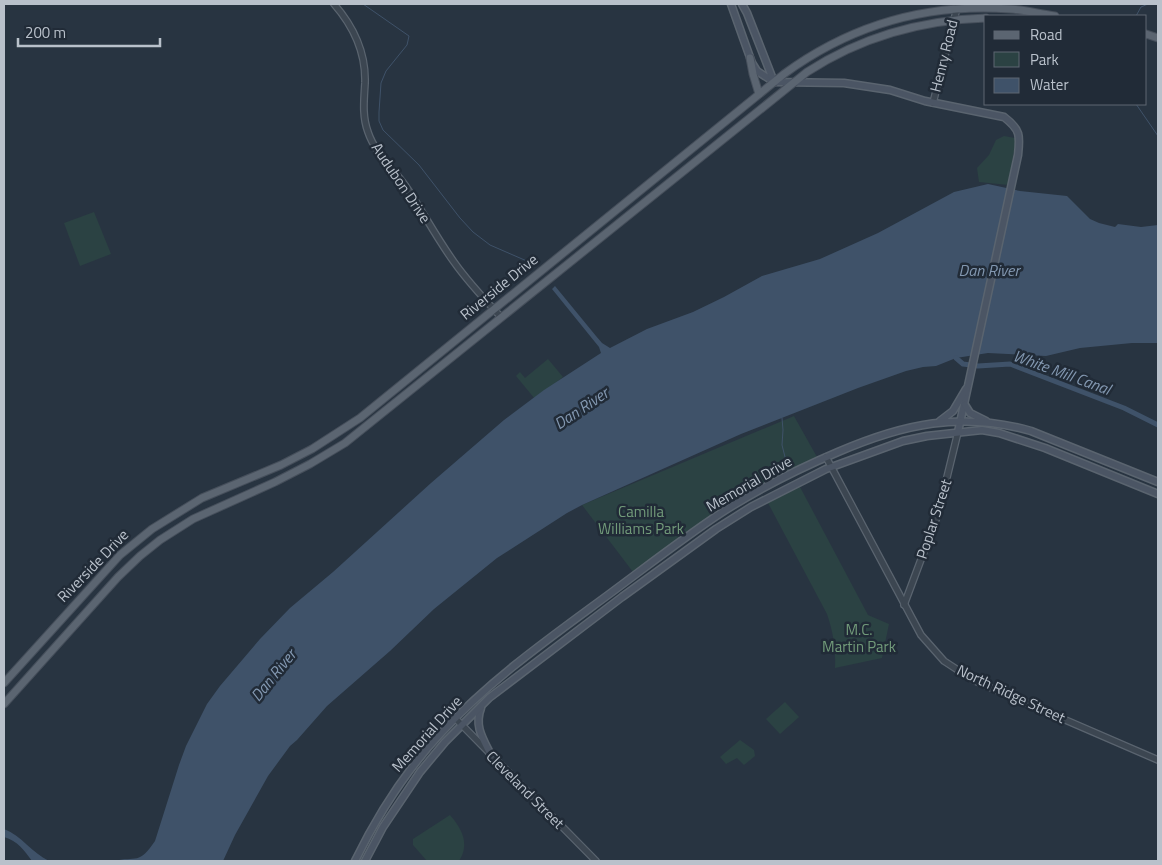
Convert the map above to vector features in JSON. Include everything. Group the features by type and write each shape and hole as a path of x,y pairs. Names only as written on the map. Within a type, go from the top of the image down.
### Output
{"main road":[{"path":"731,4 750,58 759,94"},
{"path":"742,4 774,82"},
{"name":"Riverside Drive","path":"4,683 120,555 152,529 195,502 281,465 312,449 367,412 759,94 815,53 860,31 911,16 957,7 1012,9 1049,15"},
{"name":"Riverside Drive","path":"4,704 118,577 160,540 209,510 275,482 339,447 792,83 825,61 874,38 914,27 954,20 984,18"},
{"path":"750,58 762,54"},
{"path":"750,58 758,71 774,82 844,83 890,90 933,103 1004,117 1014,124 1018,130 1020,139 1018,155 958,432"},
{"path":"936,423 946,418 953,411 968,384"},
{"path":"965,404 967,410 975,416 992,423"},
{"name":"Memorial Drive","path":"355,861 397,787 455,718 500,677 705,524 753,494 826,457 885,433 910,426 961,422 992,423 1031,431 1158,482"},
{"name":"Memorial Drive","path":"365,861 383,827 410,785 435,753 484,704 622,597 716,529 751,507 831,466 903,441 982,430 999,432 1061,454 1158,494"},
{"path":"24,660 30,674"},
{"path":"484,704 478,715 478,728 492,755"}],"street":[{"name":"Audubon Drive","path":"334,4 352,27 362,52 365,81 364,117 372,143 406,186 455,263 501,317"},
{"name":"Henry Road","path":"933,103 957,7"},
{"name":"Poplar Street","path":"904,605 938,514 958,432"},
{"name":"North Ridge Street","path":"826,457 904,605 928,645 944,661 962,674 1158,760"},
{"name":"Cleveland Street","path":"455,718 596,861"}],"green space":[{"path":"1004,136 1015,138 1016,140 1008,185 979,182 977,168 989,155 996,140"},
{"path":"94,212 111,254 80,266 64,223"},
{"path":"548,359 563,377 535,399 516,376 520,372 525,378"},
{"name":"Camilla Williams Park","path":"794,416 817,457 756,488 724,508 633,572 582,505"},
{"name":"M.C. Martin Park","path":"800,487 868,615 889,624 882,658 835,668 834,640 827,614 768,503"},
{"path":"785,702 799,717 780,734 766,719"},
{"path":"740,740 754,750 755,756 744,765 737,758 726,764 720,757"},
{"path":"450,815 463,837 464,849 459,861 427,861 413,845 413,839"}],"water":[{"name":"Dan River","path":"988,184 1020,191 1067,196 1090,219 1115,227 1118,224 1141,227 1158,225 1158,343 1132,343 1080,348 1046,356 988,353 956,358 936,366 906,371 741,434 582,505 497,558 434,609 390,651 327,706 290,746 268,776 235,835 223,861 113,861 141,857 150,849 155,841 186,746 207,704 260,639 290,608 504,420 544,390 601,353 599,347 552,289 555,286 602,343 610,348 647,329 693,312 762,276 820,259 878,233 954,192"},
{"path":"4,829 49,861 32,861 17,843 4,837"}],"waterway":[{"path":"363,4 409,36 407,45 386,71 381,83 379,121 383,130 419,165 473,232 490,245 536,265"},
{"path":"1137,15 1141,7 1148,4"},
{"path":"1137,105 1158,136"},
{"name":"White Mill Canal","path":"956,358 963,364 978,366 1010,364 1124,408 1158,425"},
{"path":"782,418 782,445 788,469"}]}
